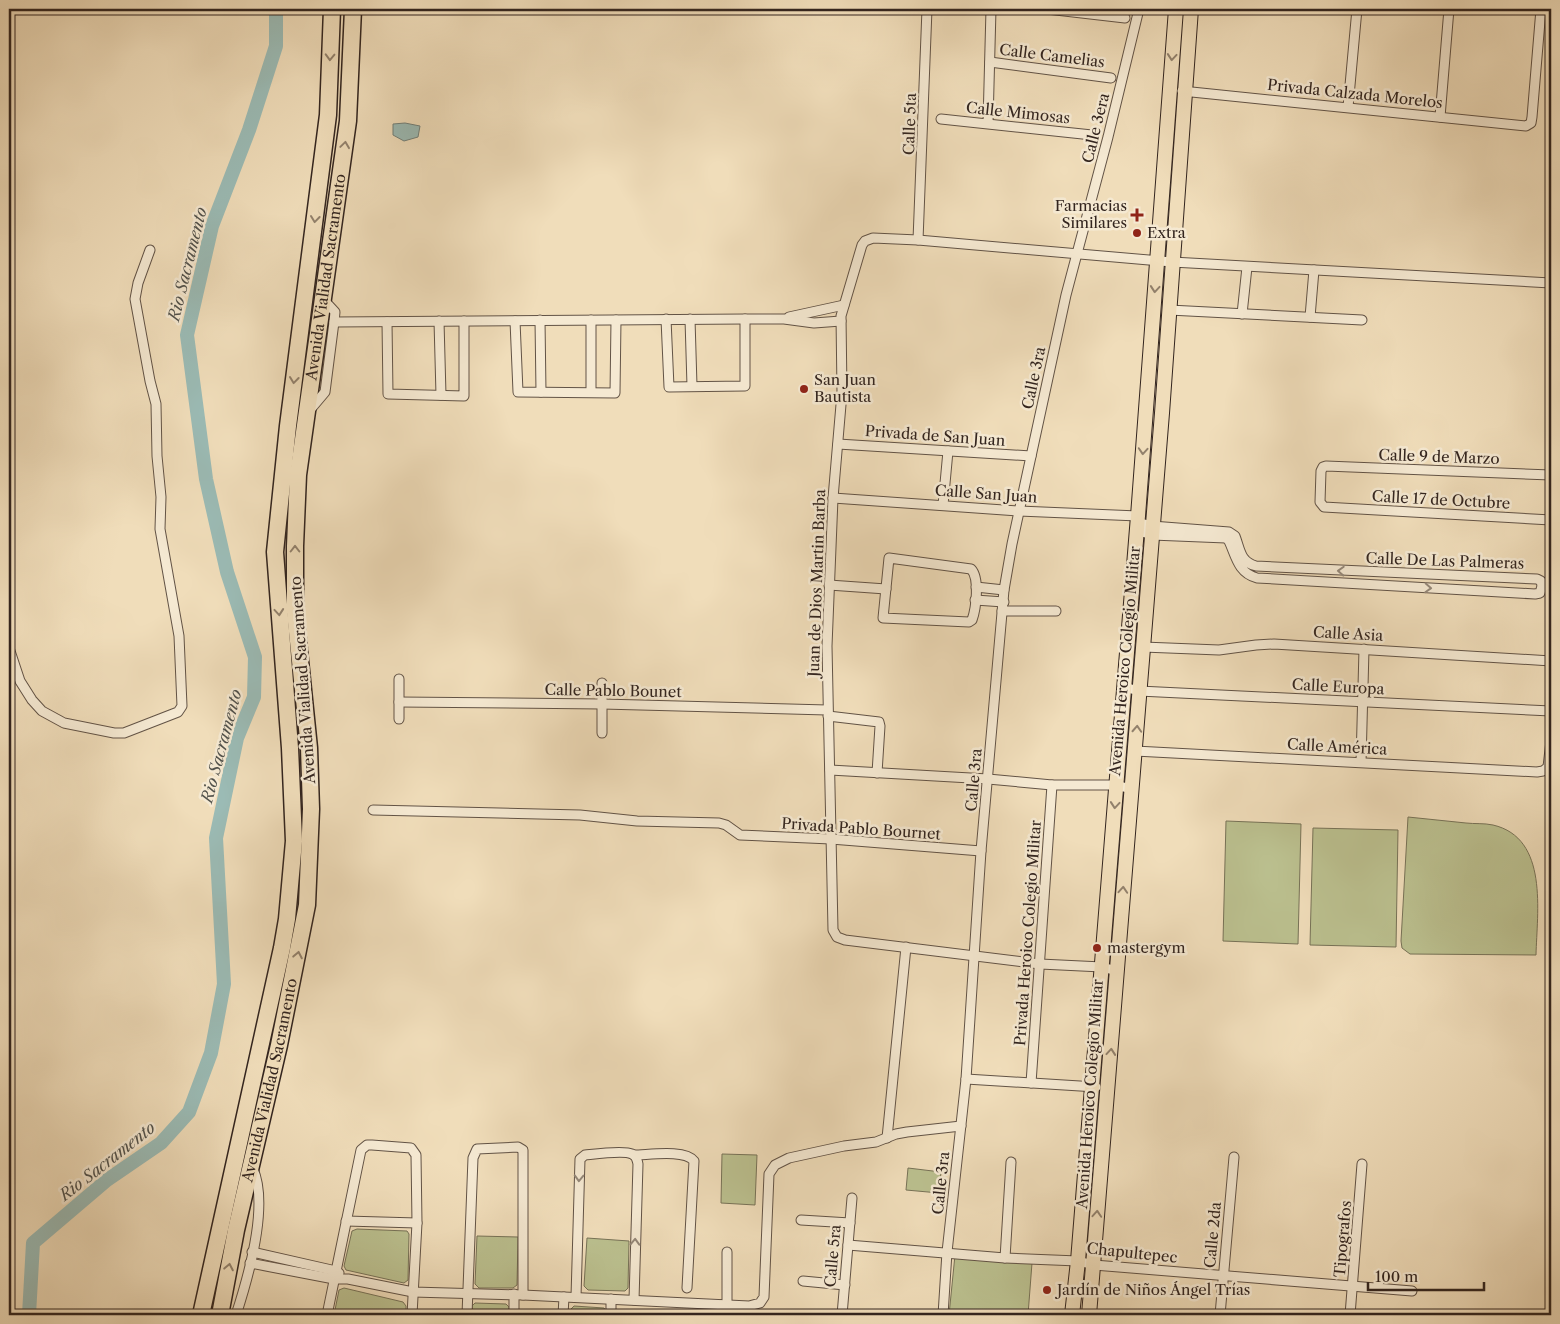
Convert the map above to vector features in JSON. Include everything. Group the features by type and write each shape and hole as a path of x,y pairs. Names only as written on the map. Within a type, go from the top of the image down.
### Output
{"highway":[{"name":"Avenida Vialidad Sacramento","path":"201,1315 282,948 290,889 294,841 290,748 275,552 288,426 328,115 332,9"},
{"name":"Avenida Vialidad Sacramento","path":"220,1315 236,1230 280,1045 307,904 310,791 307,722 295,612 296,504 298,474 348,121 353,9"}],"main road":[{"name":"Avenida Heroico Colegio Militar","path":"1072,1315 1102,967 1176,9"},
{"name":"Avenida Heroico Colegio Militar","path":"1089,1315 1135,750 1191,9"}],"street":[{"name":"Calle 5ta","path":"918,240 927,9"},
{"path":"988,123 991,9"},
{"path":"1047,9 1125,18"},
{"name":"Calle 3era","path":"1078,254 1139,9"},
{"path":"1348,107 1357,9"},
{"path":"1440,117 1449,9"},
{"name":"Privada Calzada Morelos","path":"1169,89 1526,126 1531,123 1532,117 1541,9"},
{"name":"Calle Camelias","path":"990,62 1111,78"},
{"name":"Calle Mimosas","path":"941,119 1092,135"},
{"name":"Juan de Dios Martin Barba","path":"906,947 845,940 837,937 833,930 827,646 832,498 842,393 842,321 844,305 859,250 865,241 873,238 918,240"},
{"path":"918,240 1172,262 1551,283"},
{"path":"9,648 20,681 32,700 42,712 64,723 114,733 124,733 178,712 182,706 179,636 160,529 161,497 156,404 135,299 138,283 150,250"},
{"name":"Calle 3ra","path":"942,1315 966,1079 981,851 1004,590 1019,511 1066,295 1078,254"},
{"path":"1242,314 1247,267"},
{"path":"1310,317 1314,270"},
{"path":"307,413 325,392 335,312 322,298"},
{"path":"784,319 844,305"},
{"path":"1169,310 1362,320"},
{"path":"334,322 666,319 784,319 814,323 842,321"},
{"path":"666,319 669,387 744,386 745,319"},
{"path":"690,319 692,386"},
{"path":"540,320 541,392"},
{"path":"591,320 591,392"},
{"path":"515,321 518,392 615,393 616,320"},
{"path":"439,321 440,395"},
{"path":"387,322 388,394 464,396 464,321"},
{"name":"Privada de San Juan","path":"838,444 1031,456"},
{"path":"943,505 948,451"},
{"name":"Calle 9 de Marzo","path":"1328,507 1321,505 1320,502 1321,471 1326,466 1551,475"},
{"name":"Calle San Juan","path":"832,498 1019,511 1137,523"},
{"name":"Calle 17 de Octubre","path":"1328,507 1551,520"},
{"path":"1137,523 1152,530 1226,538 1238,564 1244,566"},
{"path":"889,558 969,568 974,572 976,587 973,619 969,622 883,618 889,558"},
{"name":"Calle De Las Palmeras","path":"1244,566 1256,566 1403,574 1537,579 1541,581 1542,586 1540,593 1535,594 1257,578 1246,574 1244,566"},
{"path":"1403,574 1403,587"},
{"path":"829,585 886,589"},
{"path":"976,587 1004,590"},
{"path":"975,600 1003,607 1056,611"},
{"name":"Calle Asia","path":"1143,647 1219,650 1274,644 1551,661"},
{"path":"1361,762 1364,649"},
{"path":"399,679 399,720"},
{"path":"602,683 602,733"},
{"name":"Calle Europa","path":"1124,687 1139,690 1363,703 1551,711"},
{"name":"Calle Pablo Bounet","path":"399,702 602,704 828,713 879,722 877,773"},
{"name":"Calle América","path":"1135,750 1537,772 1543,771 1548,767 1551,741"},
{"path":"830,770 988,779 1052,785 1116,785 1131,789"},
{"name":"Privada Heroico Colegio Militar","path":"1031,1083 1052,785"},
{"name":"Privada Pablo Bournet","path":"373,810 580,816 637,821 719,823 726,825 740,835 831,839 981,851"},
{"path":"887,1138 906,947 1040,964 1102,967 1116,970"},
{"path":"966,1079 1092,1086 1106,1089"},
{"path":"250,1262 313,1270 413,1292 519,1294 724,1305 749,1311 760,1303 764,1297 769,1174 780,1162 789,1158 844,1146 876,1142 896,1134 961,1126"},
{"path":"326,1315 361,1150 367,1145 411,1148 415,1153 416,1223 412,1315"},
{"path":"467,1315 474,1153 477,1149 518,1147 523,1150 524,1158 519,1294 514,1315"},
{"path":"576,1297 580,1159 584,1155 625,1153 634,1155 678,1154 687,1155 694,1161 687,1288"},
{"path":"634,1155 637,1158 638,1164 634,1300"},
{"name":"Calle 2da","path":"1220,1315 1234,1157"},
{"path":"1005,1258 1011,1162"},
{"name":"Tipografos","path":"1350,1315 1362,1164"},
{"path":"236,1315 256,1230 258,1189 251,1166"},
{"name":"Calle 5ra","path":"842,1315 852,1198"},
{"path":"801,1220 850,1223"},
{"path":"346,1221 416,1223"},
{"name":"Chapultepec","path":"848,1245 1005,1258 1078,1261 1094,1266 1352,1288 1412,1291"},
{"path":"252,1252 296,1267"},
{"path":"722,1315 727,1252"},
{"path":"803,1281 845,1285"},
{"path":"563,1315 564,1297"},
{"path":"610,1299 611,1315"}],"green space":[{"path":"1408,817 1493,825 1511,833 1523,845 1531,861 1536,879 1538,918 1536,955 1410,954 1402,948"},
{"path":"1226,821 1301,824 1298,944 1223,941"},
{"path":"1313,828 1398,830 1396,947 1310,945"},
{"path":"722,1154 757,1155 755,1205 721,1203"},
{"path":"908,1168 941,1172 939,1193 906,1190"},
{"path":"357,1229 407,1231 409,1234 408,1280 404,1283 346,1270 344,1266 352,1231"},
{"path":"477,1236 518,1237 517,1285 513,1288 479,1288 475,1284"},
{"path":"587,1238 629,1241 628,1288 625,1291 588,1290 584,1286"},
{"path":"955,1255 1032,1263 1028,1315 949,1315"},
{"path":"344,1288 403,1302 406,1306 406,1315 334,1315 339,1290"},
{"path":"475,1303 506,1304 509,1307 509,1315 472,1315 472,1306"},
{"path":"574,1306 604,1308 607,1315 571,1315 571,1309"}],"water":[{"path":"405,123 420,126 418,137 404,141 393,135 393,124"}],"waterway":[{"name":"Rio Sacramento","path":"29,1315 33,1243 107,1180 161,1143 189,1112 211,1053 224,984 216,838 237,738 254,697 255,657 227,572 206,479 187,335 212,226 249,130 276,46 276,9"}],"place":[{"name":"Farmacias Similares","path":"1137,215"},
{"name":"Extra","path":"1137,233"},
{"name":"San Juan Bautista","path":"804,389"},
{"name":"mastergym","path":"1097,948"},
{"name":"Jardín de Niños Ángel Trías","path":"1047,1290"}]}
